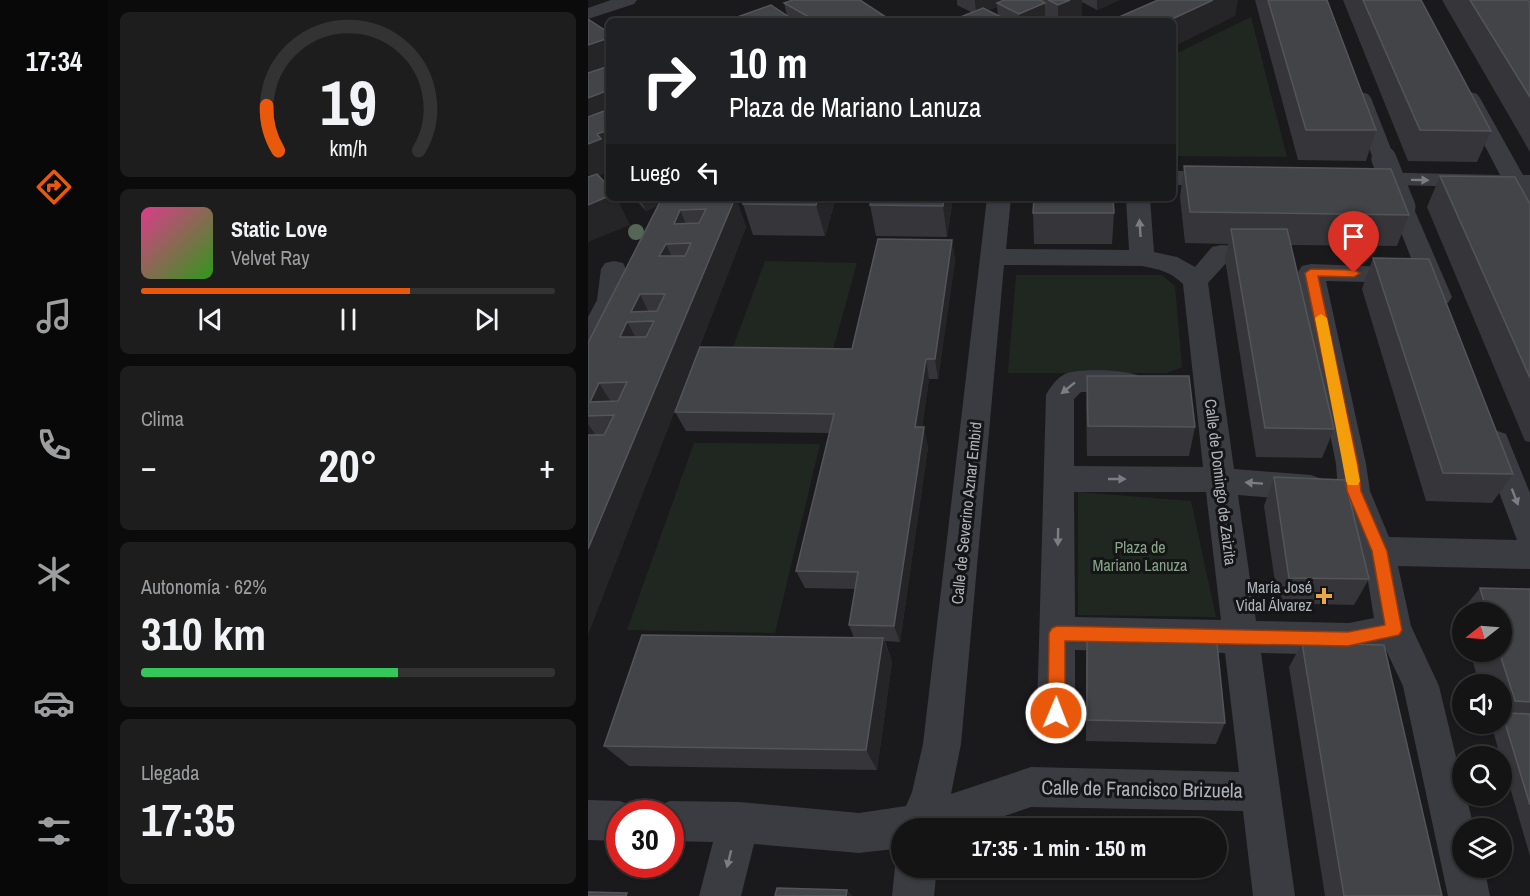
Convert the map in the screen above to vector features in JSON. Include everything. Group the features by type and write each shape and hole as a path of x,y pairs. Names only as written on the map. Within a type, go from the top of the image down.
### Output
{"street":[{"path":"588,14 628,0"},
{"path":"1461,81 1523,182 1530,209"},
{"path":"1356,85 1447,318"},
{"path":"1176,178 1242,178"},
{"path":"1346,179 1523,182"},
{"name":"Calle de Severino Aznar Embid","path":"922,818 932,792 942,744 999,201"},
{"path":"1138,201 1142,258"},
{"path":"992,257 1142,258 1168,263 1183,270 1195,282 1221,253 1431,275"},
{"path":"1297,262 1351,464 1354,491 1379,551 1394,630 1421,686 1452,819"},
{"path":"588,343 610,300 614,269"},
{"name":"Calle de Domingo de Zaizita","path":"1195,282 1197,383 1221,481 1274,896"},
{"path":"1056,713 1060,395 1074,382 1152,382"},
{"path":"1485,416 1530,534"},
{"path":"1059,479 1221,481 1354,491"},
{"path":"1379,551 1530,555"},
{"path":"1057,633 1348,639 1394,630"},
{"name":"Calle de Francisco Brizuela","path":"942,818 1031,787 1261,792"},
{"path":"588,820 606,821"},
{"name":"Calle de Francisco Brizuela","path":"684,821 739,822 859,832 891,829"},
{"path":"720,896 739,822"},
{"path":"913,896 915,878"},
{"path":"1465,878 1469,896"}],"green space":[{"path":"1251,17 1287,157 1176,156 1176,54"},
{"path":"765,261 857,263 831,357 730,355"},
{"path":"1016,275 1162,275 1175,286 1182,367 1167,373 1008,373"},
{"path":"694,443 820,444 775,633 627,630"},
{"name":"Plaza de Mariano Lanuza","path":"1078,492 1191,501 1216,617 1078,615"}],"building":[{"path":"793,0 860,0 887,18 807,18 809,17 784,3"},
{"path":"1004,0 1040,0 1045,3 1019,14 997,3"},
{"path":"1048,0 1070,0 1058,5"},
{"path":"1158,0 1213,0 1174,18 1117,18"},
{"path":"1268,0 1327,0 1376,130 1306,130"},
{"path":"1363,0 1421,0 1491,131 1420,130"},
{"path":"1470,0 1528,0 1530,2 1530,97"},
{"path":"771,5 790,18 734,18"},
{"path":"983,8 1003,18 958,18"},
{"path":"588,19 606,31 606,39 588,45"},
{"path":"606,67 606,91 588,98 588,73"},
{"path":"606,110 606,131 597,134 601,139 588,144 588,117"},
{"path":"1184,166 1391,169 1409,215 1190,212"},
{"path":"597,174 606,184 606,197 588,205 588,177"},
{"path":"1440,176 1515,177 1530,204 1530,378"},
{"path":"660,201 734,201 588,549 588,435 604,435 614,415 588,416 588,343","holes":["706,209 699,223 674,224 680,210","691,243 685,256 659,256 666,244","640,294 665,294 657,311 631,312","654,321 646,337 620,337 627,322","627,382 618,401 590,402 599,383"]},
{"path":"744,201 818,201 816,205 743,204"},
{"path":"871,201 944,201 943,206 870,205"},
{"path":"1034,201 1113,201 1114,213 1033,213"},
{"path":"1231,229 1287,229 1334,429 1265,428"},
{"path":"878,239 952,240 935,359 926,359 915,427 924,427 894,626 849,625 858,572 796,571 834,414 675,412 700,347 852,349"},
{"path":"1373,258 1429,259 1513,474 1443,473"},
{"path":"1087,376 1189,376 1195,427 1088,426"},
{"path":"1274,477 1345,480 1369,579 1289,578"},
{"path":"1480,588 1530,589 1530,702 1515,701 1512,692 1512,674 1506,674 1503,662 1512,662 1512,602 1484,602"},
{"path":"642,635 883,638 866,750 604,746"},
{"path":"1087,641 1217,643 1225,723 1087,720"},
{"path":"1302,643 1384,645 1442,896 1344,896"},
{"path":"1512,713 1530,714 1530,805 1508,734 1512,734"},
{"path":"777,888 847,890 846,896 775,896"},
{"path":"588,892 627,893 626,896 588,896"}],"slow traffic":[{"path":"1321,318 1353,481"}],"place":[{"name":"María José Vidal Álvarez","path":"1324,596"}],"route":[{"path":"1056,713 1057,633 1348,639 1394,630 1379,551 1354,491 1351,464 1311,273 1354,273"}]}
